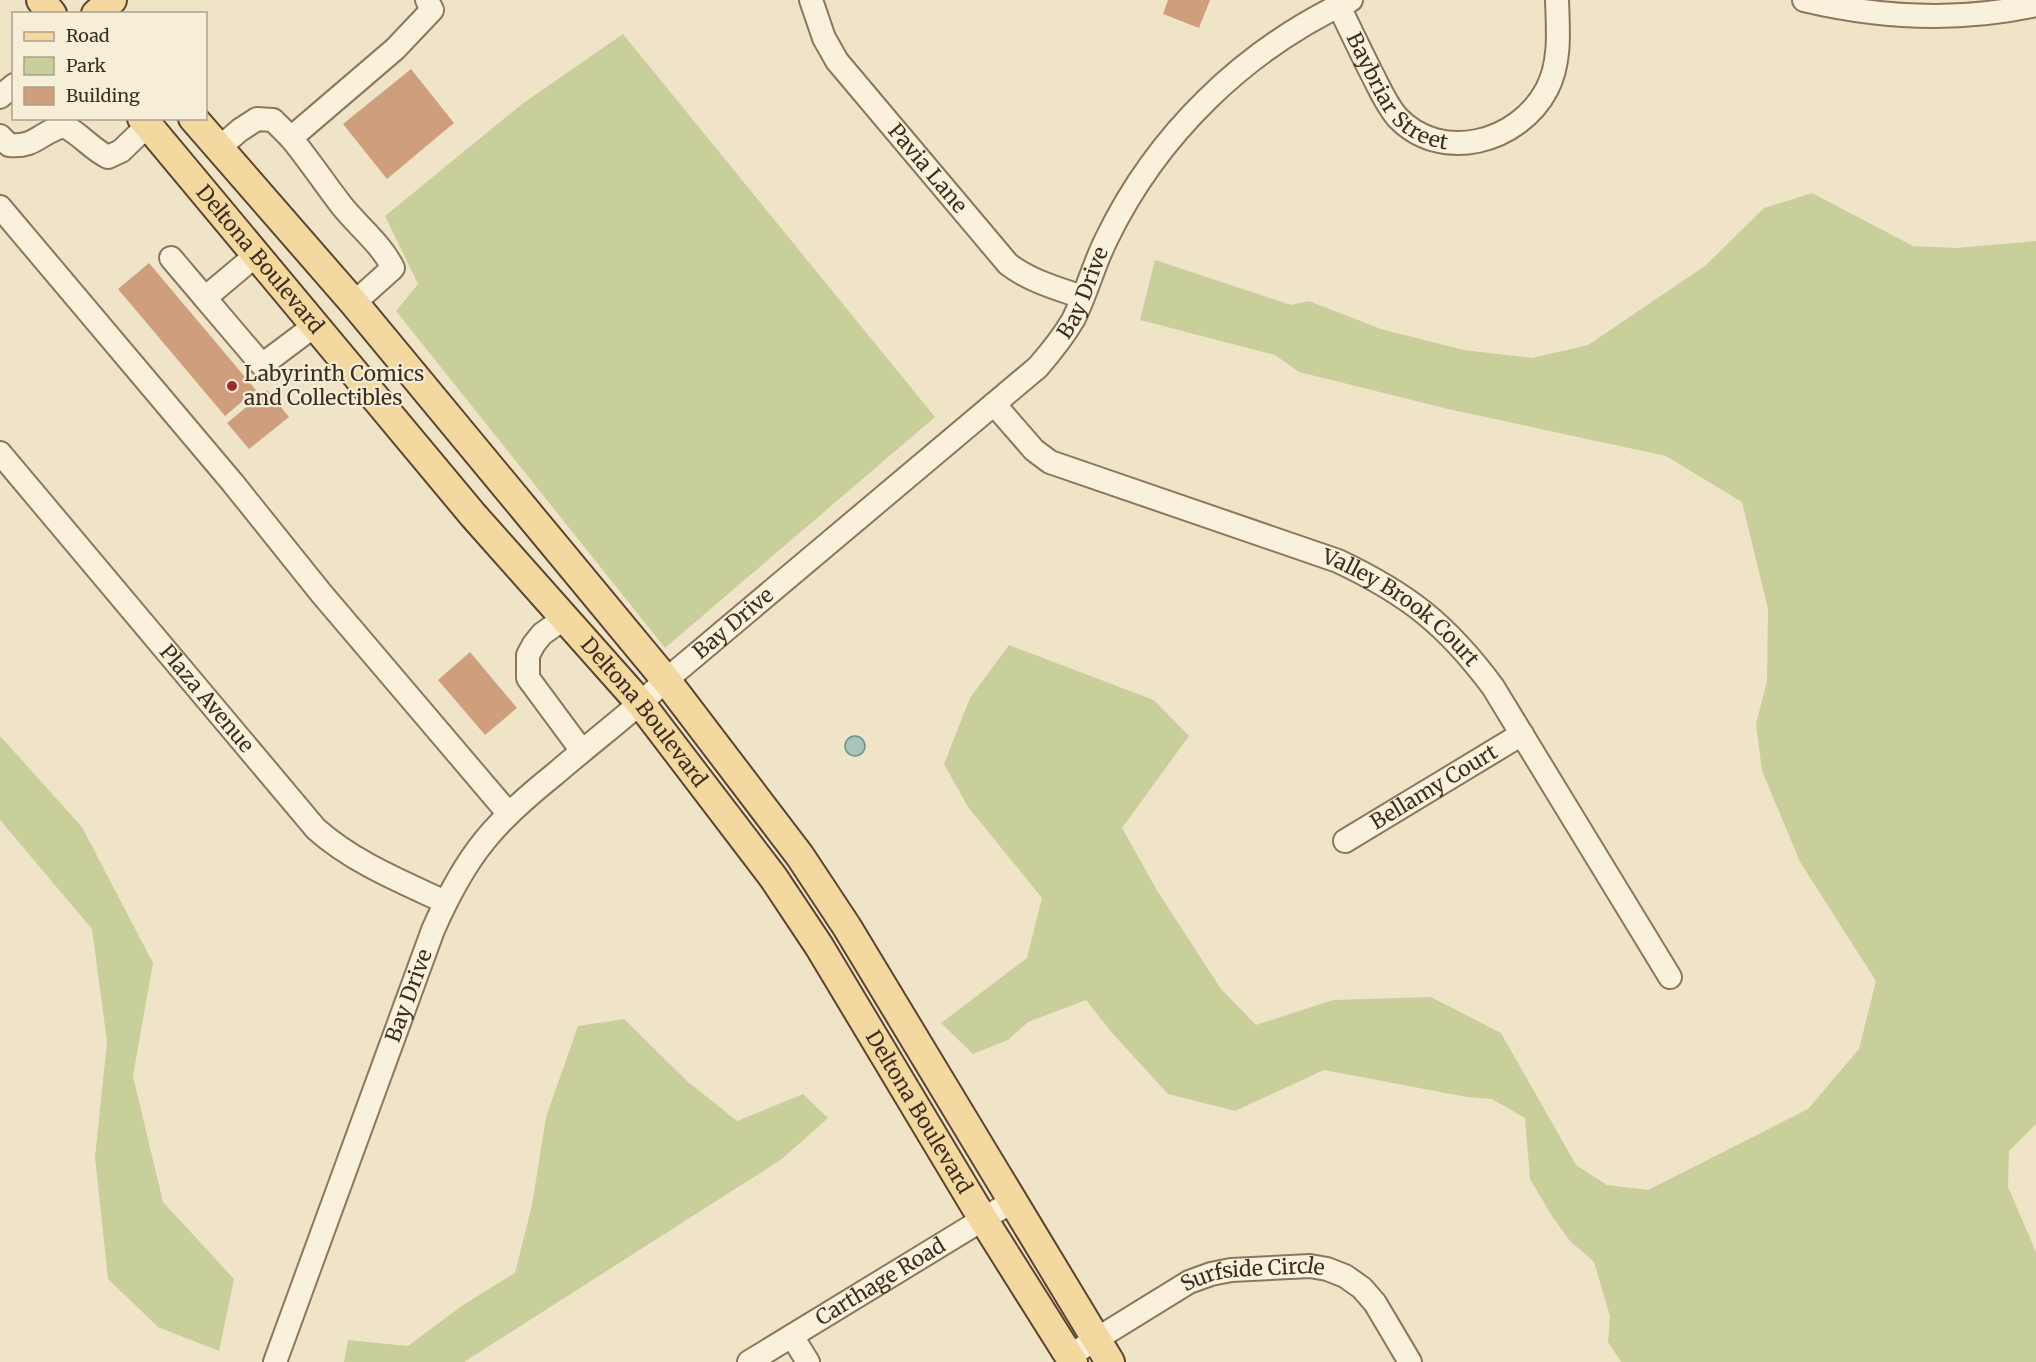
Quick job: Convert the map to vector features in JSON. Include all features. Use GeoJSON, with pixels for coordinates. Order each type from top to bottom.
{"type":"FeatureCollection","features":[{"type":"Feature","properties":{"kind":"main road"},"geometry":{"type":"LineString","coordinates":[[41,0],[50,12]]}},
{"type":"Feature","properties":{"kind":"main road","name":"Deltona Boulevard"},"geometry":{"type":"LineString","coordinates":[[195,120],[356,306],[666,680],[801,856],[847,927],[1103,1350]]}},
{"type":"Feature","properties":{"kind":"main road","name":"Deltona Boulevard"},"geometry":{"type":"LineString","coordinates":[[145,122],[473,515],[641,704],[786,897],[819,946],[983,1219],[1071,1359]]}},
{"type":"Feature","properties":{"kind":"main road"},"geometry":{"type":"LineString","coordinates":[[319,332],[356,306]]}},
{"type":"Feature","properties":{"kind":"street"},"geometry":{"type":"LineString","coordinates":[[291,138],[395,49],[432,10],[427,0]]}},
{"type":"Feature","properties":{"kind":"street","name":"Pavia Lane"},"geometry":{"type":"LineString","coordinates":[[811,0],[824,38],[837,62],[1008,264],[1021,274],[1039,282],[1083,297]]}},
{"type":"Feature","properties":{"kind":"street","name":"Baybriar Street"},"geometry":{"type":"LineString","coordinates":[[1342,2],[1383,97],[1397,116],[1412,129],[1430,139],[1467,144],[1486,140],[1519,123],[1533,109],[1547,89],[1558,51],[1557,0]]}},
{"type":"Feature","properties":{"kind":"street"},"geometry":{"type":"LineString","coordinates":[[1804,0],[1878,14],[1928,16],[1972,15],[2036,5]]}},
{"type":"Feature","properties":{"kind":"street","name":"Bay Drive"},"geometry":{"type":"LineString","coordinates":[[275,1362],[433,930],[463,870],[485,840],[509,814],[582,751],[641,704],[666,680],[1038,367],[1058,344],[1073,319],[1106,240],[1128,199],[1154,159],[1182,125],[1214,92],[1250,61],[1294,30],[1342,2]]}},
{"type":"Feature","properties":{"kind":"street"},"geometry":{"type":"LineString","coordinates":[[0,97],[12,88]]}},
{"type":"Feature","properties":{"kind":"street"},"geometry":{"type":"LineString","coordinates":[[219,148],[257,119],[273,120],[291,138],[343,207],[387,256],[393,268],[356,306]]}},
{"type":"Feature","properties":{"kind":"street"},"geometry":{"type":"LineString","coordinates":[[0,136],[9,145],[23,147],[50,129],[64,126],[74,130],[97,152],[108,157],[121,151],[145,122]]}},
{"type":"Feature","properties":{"kind":"street"},"geometry":{"type":"LineString","coordinates":[[0,207],[232,482],[328,602],[509,814]]}},
{"type":"Feature","properties":{"kind":"street"},"geometry":{"type":"LineString","coordinates":[[205,298],[256,255]]}},
{"type":"Feature","properties":{"kind":"street"},"geometry":{"type":"LineString","coordinates":[[171,258],[262,365],[319,332]]}},
{"type":"Feature","properties":{"kind":"street","name":"Valley Brook Court"},"geometry":{"type":"LineString","coordinates":[[994,404],[1034,450],[1050,462],[1338,561],[1375,578],[1409,600],[1443,627],[1493,687],[1670,977]]}},
{"type":"Feature","properties":{"kind":"street","name":"Plaza Avenue"},"geometry":{"type":"LineString","coordinates":[[0,453],[316,829],[356,859],[445,902]]}},
{"type":"Feature","properties":{"kind":"street"},"geometry":{"type":"LineString","coordinates":[[566,617],[542,634],[534,644],[528,655],[528,678],[582,751]]}},
{"type":"Feature","properties":{"kind":"street","name":"Bellamy Court"},"geometry":{"type":"LineString","coordinates":[[1345,841],[1522,734]]}},
{"type":"Feature","properties":{"kind":"street","name":"Carthage Road"},"geometry":{"type":"LineString","coordinates":[[749,1362],[1013,1201]]}},
{"type":"Feature","properties":{"kind":"street","name":"Surfside Circle"},"geometry":{"type":"LineString","coordinates":[[1071,1359],[1103,1350],[1189,1282],[1231,1270],[1310,1266],[1345,1276],[1362,1288],[1375,1303],[1410,1362]]}},
{"type":"Feature","properties":{"kind":"street"},"geometry":{"type":"LineString","coordinates":[[792,1336],[808,1362]]}},
{"type":"Feature","properties":{"kind":"green space"},"geometry":{"type":"Polygon","coordinates":[[[623,34],[935,417],[665,648],[396,311],[418,284],[385,216],[522,104],[623,34]]]}},
{"type":"Feature","properties":{"kind":"green space"},"geometry":{"type":"Polygon","coordinates":[[[1812,193],[1913,246],[1956,248],[2036,241],[2036,1124],[2009,1151],[2008,1187],[2036,1252],[2036,1362],[1621,1362],[1608,1342],[1610,1316],[1594,1262],[1570,1241],[1530,1179],[1525,1118],[1492,1099],[1467,1097],[1324,1070],[1235,1111],[1168,1094],[1113,1034],[1086,1000],[1028,1022],[1008,1040],[973,1054],[941,1023],[1027,958],[1042,898],[968,807],[944,764],[970,698],[1009,645],[1154,700],[1189,736],[1122,828],[1158,892],[1221,989],[1256,1025],[1333,1000],[1431,997],[1501,1033],[1576,1165],[1607,1185],[1648,1190],[1808,1109],[1859,1049],[1876,981],[1800,862],[1762,771],[1756,724],[1767,681],[1768,609],[1742,502],[1666,456],[1448,409],[1299,372],[1275,355],[1140,320],[1155,260],[1291,305],[1309,301],[1381,329],[1464,350],[1532,358],[1588,345],[1705,266],[1764,208],[1812,193]]]}},
{"type":"Feature","properties":{"kind":"green space"},"geometry":{"type":"Polygon","coordinates":[[[0,736],[82,827],[153,963],[133,1076],[163,1202],[234,1279],[219,1351],[158,1327],[108,1279],[95,1157],[107,1042],[92,929],[0,820],[0,736]]]}},
{"type":"Feature","properties":{"kind":"green space"},"geometry":{"type":"Polygon","coordinates":[[[624,1019],[687,1081],[737,1121],[803,1094],[828,1118],[782,1159],[464,1362],[344,1362],[348,1340],[408,1346],[463,1305],[515,1273],[532,1205],[546,1117],[578,1026],[624,1019]]]}},
{"type":"Feature","properties":{"kind":"water"},"geometry":{"type":"Polygon","coordinates":[[[855,736],[862,739],[865,746],[862,753],[855,756],[848,753],[845,746],[848,739],[855,736]]]}},
{"type":"Feature","properties":{"kind":"building"},"geometry":{"type":"Polygon","coordinates":[[[1168,0],[1210,0],[1199,28],[1163,14],[1168,0]]]}},
{"type":"Feature","properties":{"kind":"building"},"geometry":{"type":"Polygon","coordinates":[[[411,69],[454,123],[387,179],[343,124],[411,69]]]}},
{"type":"Feature","properties":{"kind":"building"},"geometry":{"type":"Polygon","coordinates":[[[149,263],[256,390],[225,416],[118,289],[149,263]]]}},
{"type":"Feature","properties":{"kind":"building"},"geometry":{"type":"Polygon","coordinates":[[[267,390],[289,417],[249,449],[227,423],[267,390]]]}},
{"type":"Feature","properties":{"kind":"building"},"geometry":{"type":"Polygon","coordinates":[[[470,652],[517,708],[485,735],[438,680],[470,652]]]}},
{"type":"Feature","properties":{"kind":"place","name":"Labyrinth Comics and Collectibles"},"geometry":{"type":"Point","coordinates":[232,386]}}]}
